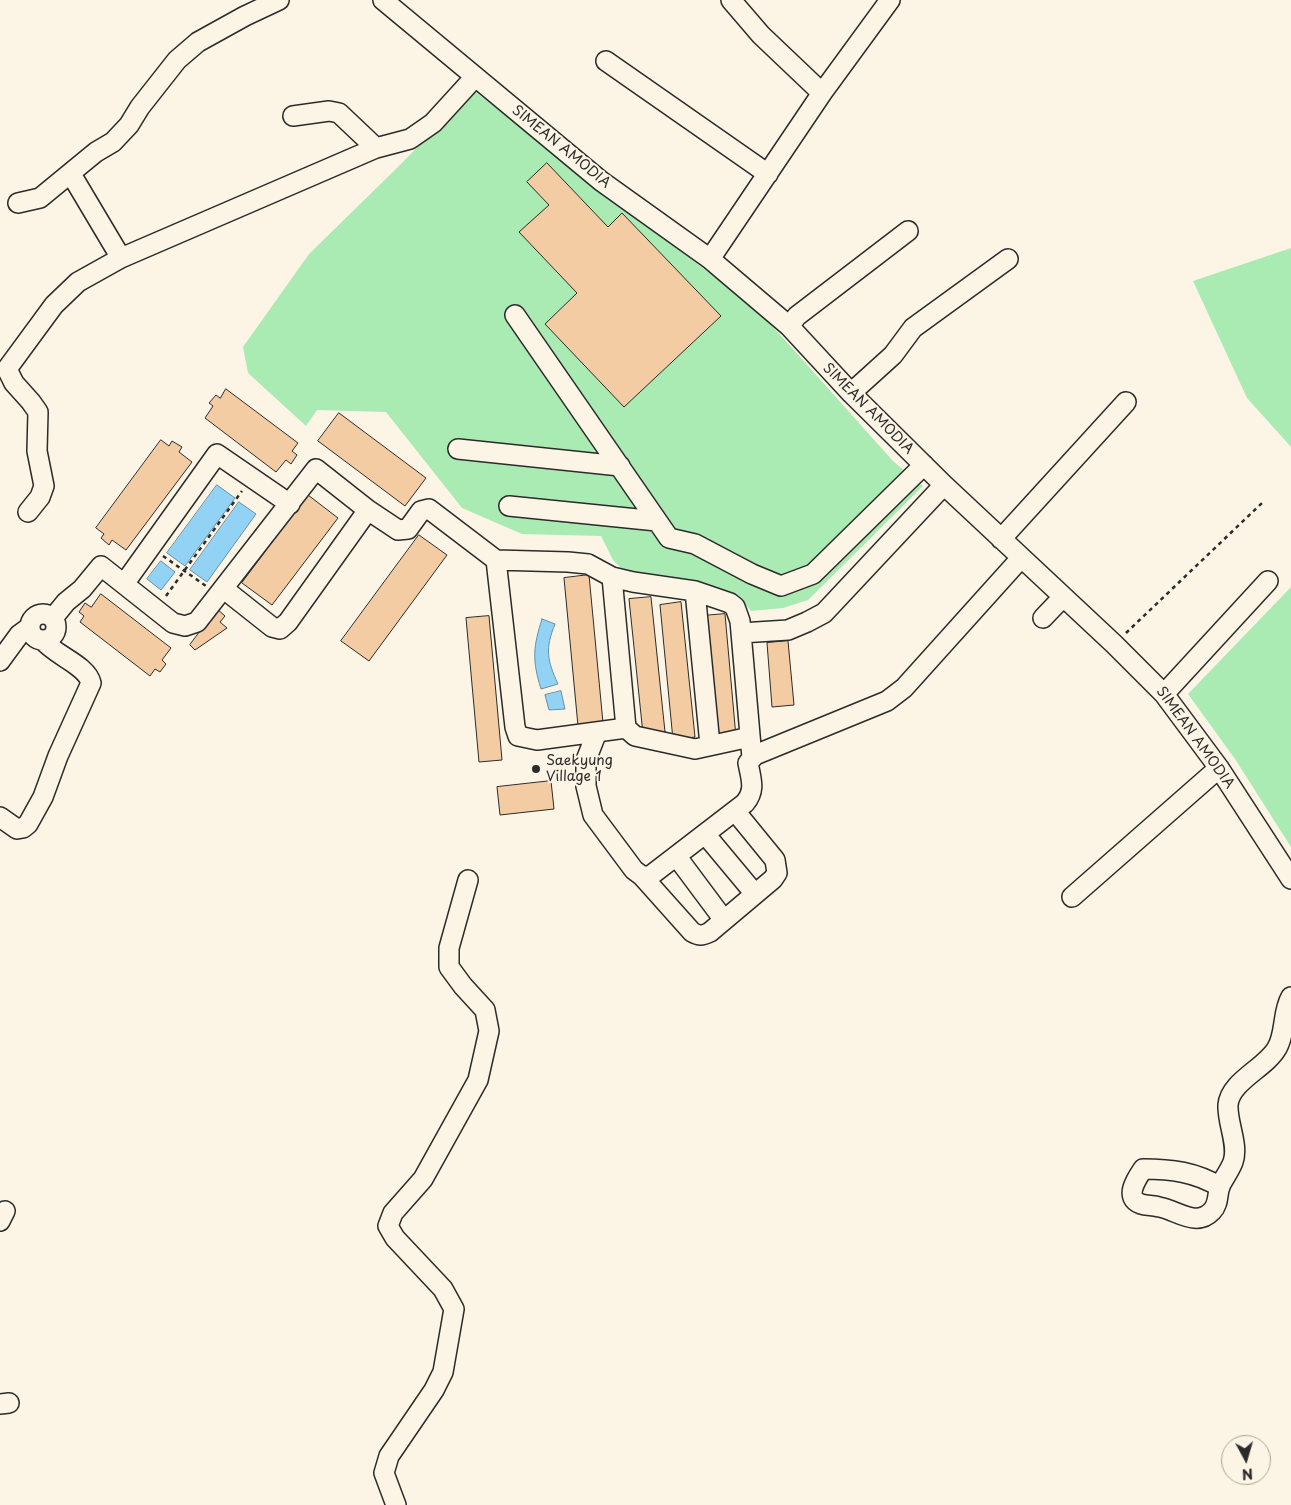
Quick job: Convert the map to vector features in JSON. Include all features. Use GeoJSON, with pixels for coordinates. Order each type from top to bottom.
{"type":"FeatureCollection","features":[{"type":"Feature","properties":{"kind":"street"},"geometry":{"type":"LineString","coordinates":[[18,204],[40,198],[96,152],[113,142],[129,124],[160,79],[177,60],[198,42],[239,19],[279,0]]}},
{"type":"Feature","properties":{"kind":"street","name":"SIMEAN AMODIA"},"geometry":{"type":"LineString","coordinates":[[383,0],[601,181],[710,259],[788,326],[944,485],[1114,644],[1164,694],[1219,768],[1291,879]]}},
{"type":"Feature","properties":{"kind":"street"},"geometry":{"type":"LineString","coordinates":[[732,0],[762,35],[822,93]]}},
{"type":"Feature","properties":{"kind":"street"},"geometry":{"type":"LineString","coordinates":[[710,259],[822,93],[890,0]]}},
{"type":"Feature","properties":{"kind":"street"},"geometry":{"type":"LineString","coordinates":[[606,61],[768,174]]}},
{"type":"Feature","properties":{"kind":"street"},"geometry":{"type":"LineString","coordinates":[[28,512],[40,497],[44,486],[36,452],[38,412],[14,383],[7,368],[54,304],[78,282],[121,258],[376,148],[410,139],[433,123],[475,76]]}},
{"type":"Feature","properties":{"kind":"street"},"geometry":{"type":"LineString","coordinates":[[293,116],[329,111],[339,113],[376,148]]}},
{"type":"Feature","properties":{"kind":"street"},"geometry":{"type":"LineString","coordinates":[[71,174],[121,258]]}},
{"type":"Feature","properties":{"kind":"street"},"geometry":{"type":"LineString","coordinates":[[788,326],[797,316],[908,231]]}},
{"type":"Feature","properties":{"kind":"street"},"geometry":{"type":"LineString","coordinates":[[851,392],[893,355],[913,328],[1008,259]]}},
{"type":"Feature","properties":{"kind":"street"},"geometry":{"type":"LineString","coordinates":[[516,315],[598,438],[620,466],[669,538],[695,544],[752,574],[781,586],[813,574],[924,464]]}},
{"type":"Feature","properties":{"kind":"street"},"geometry":{"type":"LineString","coordinates":[[1001,539],[1126,402]]}},
{"type":"Feature","properties":{"kind":"street"},"geometry":{"type":"LineString","coordinates":[[458,449],[620,466]]}},
{"type":"Feature","properties":{"kind":"street"},"geometry":{"type":"LineString","coordinates":[[124,584],[217,454],[290,504]]}},
{"type":"Feature","properties":{"kind":"street"},"geometry":{"type":"LineString","coordinates":[[0,661],[19,635],[36,633],[52,636],[55,632],[56,622],[53,618],[66,602],[82,589],[101,566],[173,623],[185,626],[198,622],[316,469],[368,510],[398,530],[408,529],[421,511],[429,509],[496,560],[588,564],[612,577],[695,591],[730,603],[736,607],[740,627],[752,758]]}},
{"type":"Feature","properties":{"kind":"street"},"geometry":{"type":"LineString","coordinates":[[740,627],[788,616],[807,622],[824,613],[944,485]]}},
{"type":"Feature","properties":{"kind":"street"},"geometry":{"type":"LineString","coordinates":[[509,506],[657,521]]}},
{"type":"Feature","properties":{"kind":"street"},"geometry":{"type":"LineString","coordinates":[[222,592],[272,627],[280,629],[288,622],[368,510]]}},
{"type":"Feature","properties":{"kind":"street"},"geometry":{"type":"LineString","coordinates":[[642,876],[650,876],[677,857],[751,797],[752,788],[748,763],[755,755],[887,701],[904,688],[1022,558]]}},
{"type":"Feature","properties":{"kind":"street"},"geometry":{"type":"LineString","coordinates":[[496,560],[515,727],[518,736],[537,740],[626,728]]}},
{"type":"Feature","properties":{"kind":"street"},"geometry":{"type":"LineString","coordinates":[[612,577],[626,728],[635,736],[654,742],[695,749],[750,737]]}},
{"type":"Feature","properties":{"kind":"street"},"geometry":{"type":"LineString","coordinates":[[1164,694],[1268,580]]}},
{"type":"Feature","properties":{"kind":"street"},"geometry":{"type":"LineString","coordinates":[[695,591],[710,745]]}},
{"type":"Feature","properties":{"kind":"street"},"geometry":{"type":"LineString","coordinates":[[1043,618],[1063,597]]}},
{"type":"Feature","properties":{"kind":"street"},"geometry":{"type":"LineString","coordinates":[[0,816],[17,829],[23,828],[28,824],[44,797],[58,756],[91,683],[85,672],[48,647],[36,633]]}},
{"type":"Feature","properties":{"kind":"street"},"geometry":{"type":"LineString","coordinates":[[597,732],[586,760],[586,786],[593,815],[634,870],[642,876],[692,932],[698,936],[704,936],[710,932],[773,879],[777,872],[775,860],[735,811]]}},
{"type":"Feature","properties":{"kind":"street"},"geometry":{"type":"LineString","coordinates":[[571,735],[586,760]]}},
{"type":"Feature","properties":{"kind":"street"},"geometry":{"type":"LineString","coordinates":[[1072,897],[1219,768]]}},
{"type":"Feature","properties":{"kind":"street"},"geometry":{"type":"LineString","coordinates":[[705,834],[755,894]]}},
{"type":"Feature","properties":{"kind":"street"},"geometry":{"type":"LineString","coordinates":[[677,857],[724,920]]}},
{"type":"Feature","properties":{"kind":"street"},"geometry":{"type":"LineString","coordinates":[[396,1503],[384,1474],[389,1456],[434,1390],[443,1372],[454,1309],[443,1289],[395,1238],[388,1226],[394,1213],[423,1179],[478,1080],[489,1031],[486,1010],[463,986],[449,966],[449,948],[468,880]]}},
{"type":"Feature","properties":{"kind":"street"},"geometry":{"type":"LineString","coordinates":[[1220,1187],[1234,1156],[1228,1103],[1234,1091],[1252,1072],[1266,1062],[1278,1048],[1291,997]]}},
{"type":"Feature","properties":{"kind":"path"},"geometry":{"type":"LineString","coordinates":[[156,609],[251,478]]}},
{"type":"Feature","properties":{"kind":"path"},"geometry":{"type":"LineString","coordinates":[[1114,644],[1262,503]]}},
{"type":"Feature","properties":{"kind":"path"},"geometry":{"type":"LineString","coordinates":[[150,548],[222,592]]}},
{"type":"Feature","properties":{"kind":"green space"},"geometry":{"type":"Polygon","coordinates":[[[473,90],[758,310],[893,461],[923,486],[808,600],[783,608],[751,611],[739,597],[623,570],[613,560],[601,536],[522,534],[462,508],[386,412],[317,410],[306,426],[248,373],[243,347],[309,254],[473,90]]]}},
{"type":"Feature","properties":{"kind":"green space"},"geometry":{"type":"Polygon","coordinates":[[[1291,248],[1291,447],[1247,398],[1193,281],[1291,248]]]}},
{"type":"Feature","properties":{"kind":"green space"},"geometry":{"type":"Polygon","coordinates":[[[1291,587],[1291,847],[1235,759],[1188,694],[1291,587]]]}},
{"type":"Feature","properties":{"kind":"water"},"geometry":{"type":"Polygon","coordinates":[[[217,485],[235,498],[185,566],[167,553],[217,485]]]}},
{"type":"Feature","properties":{"kind":"water"},"geometry":{"type":"Polygon","coordinates":[[[239,502],[256,514],[207,582],[190,570],[239,502]]]}},
{"type":"Feature","properties":{"kind":"water"},"geometry":{"type":"Polygon","coordinates":[[[161,561],[175,572],[161,590],[147,579],[161,561]]]}},
{"type":"Feature","properties":{"kind":"water"},"geometry":{"type":"Polygon","coordinates":[[[542,619],[555,624],[550,641],[549,654],[551,668],[558,684],[541,689],[536,670],[535,646],[542,619]]]}},
{"type":"Feature","properties":{"kind":"water"},"geometry":{"type":"Polygon","coordinates":[[[561,691],[565,709],[549,710],[545,695],[561,691]]]}},
{"type":"Feature","properties":{"kind":"building"},"geometry":{"type":"Polygon","coordinates":[[[547,163],[608,227],[622,213],[721,316],[624,407],[545,324],[577,293],[519,232],[549,205],[527,182],[547,163]]]}},
{"type":"Feature","properties":{"kind":"building"},"geometry":{"type":"Polygon","coordinates":[[[226,389],[298,443],[292,451],[297,455],[291,464],[286,460],[276,472],[205,418],[213,406],[209,403],[216,395],[220,398],[226,389]]]}},
{"type":"Feature","properties":{"kind":"building"},"geometry":{"type":"Polygon","coordinates":[[[339,413],[426,478],[405,506],[318,441],[339,413]]]}},
{"type":"Feature","properties":{"kind":"building"},"geometry":{"type":"Polygon","coordinates":[[[161,440],[169,446],[172,441],[182,447],[179,452],[192,462],[126,550],[112,540],[109,545],[101,538],[104,534],[96,528],[161,440]]]}},
{"type":"Feature","properties":{"kind":"building"},"geometry":{"type":"Polygon","coordinates":[[[308,495],[338,518],[272,605],[242,583],[308,495]]]}},
{"type":"Feature","properties":{"kind":"building"},"geometry":{"type":"Polygon","coordinates":[[[419,535],[447,555],[369,661],[341,641],[419,535]]]}},
{"type":"Feature","properties":{"kind":"building"},"geometry":{"type":"Polygon","coordinates":[[[589,575],[603,723],[578,726],[564,578],[589,575]]]}},
{"type":"Feature","properties":{"kind":"building"},"geometry":{"type":"Polygon","coordinates":[[[101,594],[171,648],[162,660],[166,664],[160,672],[155,669],[150,676],[80,622],[84,616],[79,612],[85,603],[91,607],[101,594]]]}},
{"type":"Feature","properties":{"kind":"building"},"geometry":{"type":"Polygon","coordinates":[[[651,597],[665,732],[643,734],[629,599],[651,597]]]}},
{"type":"Feature","properties":{"kind":"building"},"geometry":{"type":"Polygon","coordinates":[[[681,602],[695,737],[673,740],[660,605],[681,602]]]}},
{"type":"Feature","properties":{"kind":"building"},"geometry":{"type":"Polygon","coordinates":[[[217,609],[225,616],[220,622],[227,628],[195,650],[190,645],[217,609]]]}},
{"type":"Feature","properties":{"kind":"building"},"geometry":{"type":"Polygon","coordinates":[[[725,614],[736,737],[714,739],[702,616],[725,614]]]}},
{"type":"Feature","properties":{"kind":"building"},"geometry":{"type":"Polygon","coordinates":[[[489,616],[502,760],[479,762],[466,618],[489,616]]]}},
{"type":"Feature","properties":{"kind":"building"},"geometry":{"type":"Polygon","coordinates":[[[788,641],[794,705],[772,707],[767,643],[788,641]]]}},
{"type":"Feature","properties":{"kind":"building"},"geometry":{"type":"Polygon","coordinates":[[[551,781],[554,809],[500,815],[497,787],[551,781]]]}},
{"type":"Feature","properties":{"kind":"place","name":"Saekyung Village 1"},"geometry":{"type":"Point","coordinates":[536,769]}}]}
